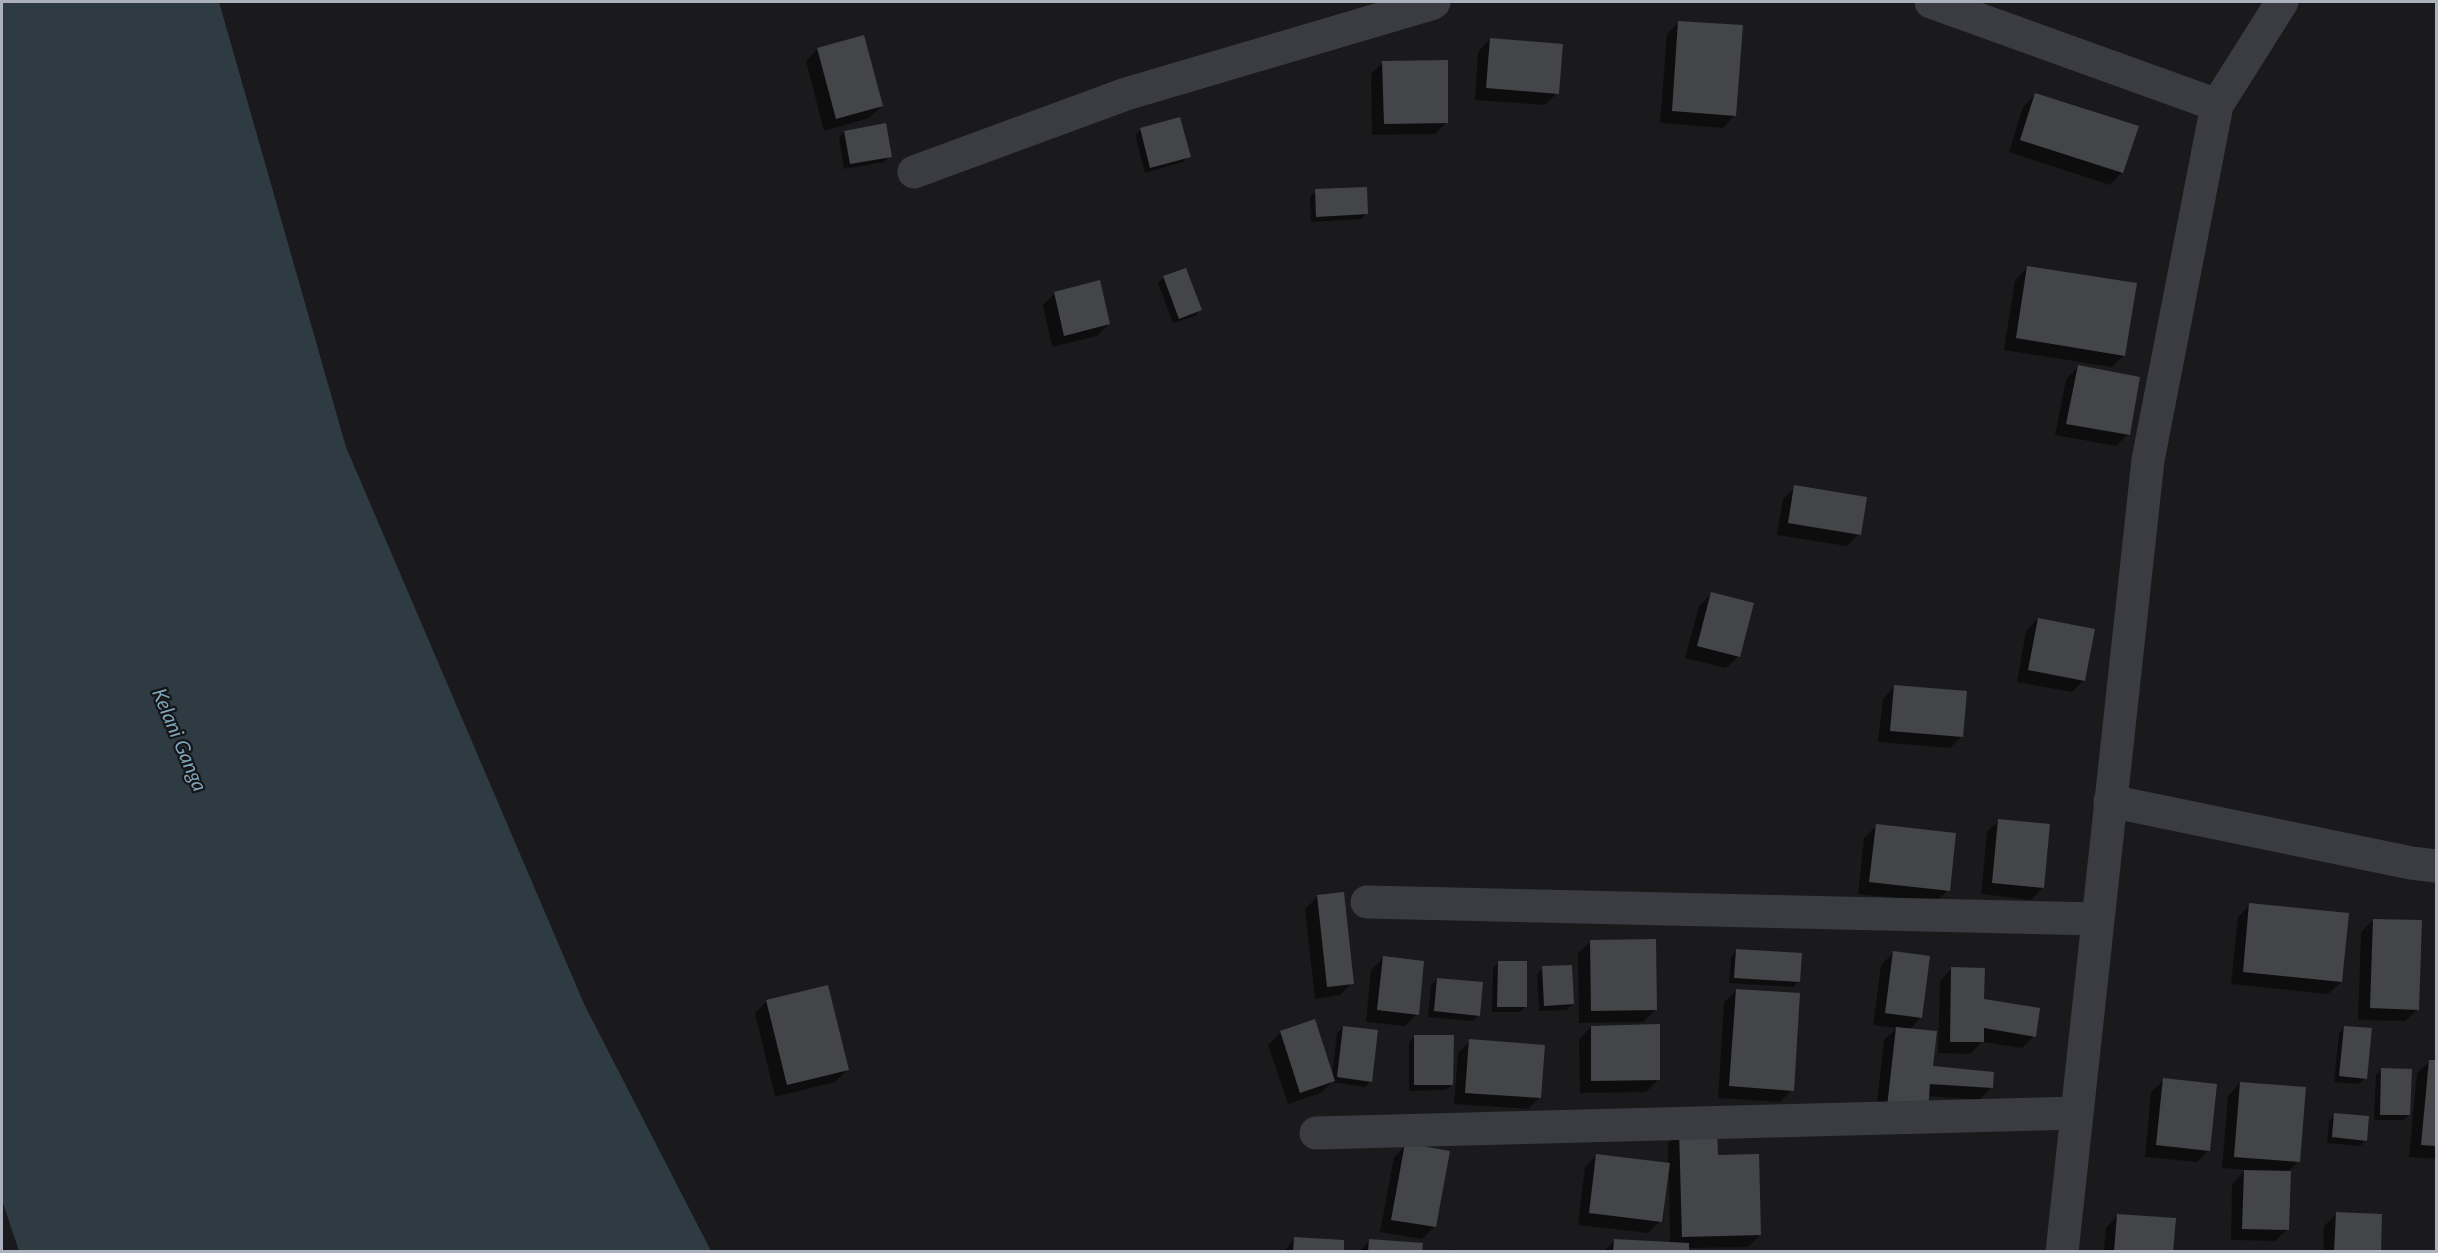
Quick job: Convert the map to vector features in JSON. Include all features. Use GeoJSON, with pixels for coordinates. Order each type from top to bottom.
{"type":"FeatureCollection","features":[{"type":"Feature","properties":{"kind":"street"},"geometry":{"type":"LineString","coordinates":[[914,172],[1126,94],[1434,2]]}},
{"type":"Feature","properties":{"kind":"street"},"geometry":{"type":"LineString","coordinates":[[1931,2],[2217,105]]}},
{"type":"Feature","properties":{"kind":"street"},"geometry":{"type":"LineString","coordinates":[[2062,1251],[2148,460],[2217,105],[2282,2]]}},
{"type":"Feature","properties":{"kind":"street"},"geometry":{"type":"LineString","coordinates":[[2110,801],[2411,863],[2436,866]]}},
{"type":"Feature","properties":{"kind":"street"},"geometry":{"type":"LineString","coordinates":[[1367,902],[2097,919]]}},
{"type":"Feature","properties":{"kind":"street"},"geometry":{"type":"LineString","coordinates":[[1316,1133],[2077,1113]]}},
{"type":"Feature","properties":{"kind":"water","name":"Kelani Ganga"},"geometry":{"type":"Polygon","coordinates":[[[2,2],[219,2],[346,447],[585,1006],[711,1251],[19,1251],[2,1200],[2,2]]]}},
{"type":"Feature","properties":{"kind":"building"},"geometry":{"type":"Polygon","coordinates":[[[1678,21],[1743,25],[1736,116],[1672,111],[1678,21]]]}},
{"type":"Feature","properties":{"kind":"building"},"geometry":{"type":"Polygon","coordinates":[[[864,35],[883,106],[836,119],[817,48],[864,35]]]}},
{"type":"Feature","properties":{"kind":"building"},"geometry":{"type":"Polygon","coordinates":[[[1490,38],[1563,44],[1559,94],[1486,88],[1490,38]]]}},
{"type":"Feature","properties":{"kind":"building"},"geometry":{"type":"Polygon","coordinates":[[[1448,60],[1448,123],[1384,124],[1382,61],[1448,60]]]}},
{"type":"Feature","properties":{"kind":"building"},"geometry":{"type":"Polygon","coordinates":[[[2035,93],[2139,126],[2123,173],[2020,140],[2035,93]]]}},
{"type":"Feature","properties":{"kind":"building"},"geometry":{"type":"Polygon","coordinates":[[[1180,117],[1191,157],[1150,168],[1140,128],[1180,117]]]}},
{"type":"Feature","properties":{"kind":"building"},"geometry":{"type":"Polygon","coordinates":[[[886,123],[892,157],[850,164],[844,131],[886,123]]]}},
{"type":"Feature","properties":{"kind":"building"},"geometry":{"type":"Polygon","coordinates":[[[1367,187],[1368,214],[1316,217],[1315,189],[1367,187]]]}},
{"type":"Feature","properties":{"kind":"building"},"geometry":{"type":"Polygon","coordinates":[[[2027,266],[2137,283],[2125,356],[2016,338],[2027,266]]]}},
{"type":"Feature","properties":{"kind":"building"},"geometry":{"type":"Polygon","coordinates":[[[1186,268],[1202,310],[1179,319],[1163,276],[1186,268]]]}},
{"type":"Feature","properties":{"kind":"building"},"geometry":{"type":"Polygon","coordinates":[[[1100,280],[1110,324],[1064,336],[1054,292],[1100,280]]]}},
{"type":"Feature","properties":{"kind":"building"},"geometry":{"type":"Polygon","coordinates":[[[2078,365],[2140,377],[2130,435],[2066,424],[2078,365]]]}},
{"type":"Feature","properties":{"kind":"building"},"geometry":{"type":"Polygon","coordinates":[[[1794,485],[1867,497],[1861,535],[1788,523],[1794,485]]]}},
{"type":"Feature","properties":{"kind":"building"},"geometry":{"type":"Polygon","coordinates":[[[1711,592],[1754,603],[1740,657],[1697,646],[1711,592]]]}},
{"type":"Feature","properties":{"kind":"building"},"geometry":{"type":"Polygon","coordinates":[[[2038,618],[2095,629],[2085,681],[2028,670],[2038,618]]]}},
{"type":"Feature","properties":{"kind":"building"},"geometry":{"type":"Polygon","coordinates":[[[1894,685],[1967,691],[1963,737],[1890,731],[1894,685]]]}},
{"type":"Feature","properties":{"kind":"building"},"geometry":{"type":"Polygon","coordinates":[[[1998,819],[2050,824],[2044,888],[1992,883],[1998,819]]]}},
{"type":"Feature","properties":{"kind":"building"},"geometry":{"type":"Polygon","coordinates":[[[1876,824],[1956,833],[1950,891],[1869,882],[1876,824]]]}},
{"type":"Feature","properties":{"kind":"building"},"geometry":{"type":"Polygon","coordinates":[[[1344,892],[1354,984],[1327,987],[1317,895],[1344,892]]]}},
{"type":"Feature","properties":{"kind":"building"},"geometry":{"type":"Polygon","coordinates":[[[2249,903],[2349,913],[2342,982],[2243,972],[2249,903]]]}},
{"type":"Feature","properties":{"kind":"building"},"geometry":{"type":"Polygon","coordinates":[[[2373,919],[2422,920],[2419,1010],[2370,1008],[2373,919]]]}},
{"type":"Feature","properties":{"kind":"building"},"geometry":{"type":"Polygon","coordinates":[[[1656,939],[1657,1010],[1591,1011],[1590,940],[1656,939]]]}},
{"type":"Feature","properties":{"kind":"building"},"geometry":{"type":"Polygon","coordinates":[[[1736,949],[1802,953],[1800,982],[1734,978],[1736,949]]]}},
{"type":"Feature","properties":{"kind":"building"},"geometry":{"type":"Polygon","coordinates":[[[1893,951],[1930,956],[1922,1018],[1885,1013],[1893,951]]]}},
{"type":"Feature","properties":{"kind":"building"},"geometry":{"type":"Polygon","coordinates":[[[1383,956],[1424,961],[1419,1015],[1377,1010],[1383,956]]]}},
{"type":"Feature","properties":{"kind":"building"},"geometry":{"type":"Polygon","coordinates":[[[1498,961],[1527,961],[1527,1007],[1497,1007],[1498,961]]]}},
{"type":"Feature","properties":{"kind":"building"},"geometry":{"type":"Polygon","coordinates":[[[1572,965],[1574,1004],[1544,1006],[1542,966],[1572,965]]]}},
{"type":"Feature","properties":{"kind":"building"},"geometry":{"type":"Polygon","coordinates":[[[1951,967],[1985,968],[1984,999],[2040,1008],[2036,1037],[1984,1028],[1984,1042],[1950,1042],[1951,967]]]}},
{"type":"Feature","properties":{"kind":"building"},"geometry":{"type":"Polygon","coordinates":[[[1437,978],[1483,982],[1480,1016],[1434,1011],[1437,978]]]}},
{"type":"Feature","properties":{"kind":"building"},"geometry":{"type":"Polygon","coordinates":[[[828,985],[849,1070],[787,1085],[766,1000],[828,985]]]}},
{"type":"Feature","properties":{"kind":"building"},"geometry":{"type":"Polygon","coordinates":[[[1736,989],[1800,993],[1794,1091],[1729,1086],[1736,989]]]}},
{"type":"Feature","properties":{"kind":"building"},"geometry":{"type":"Polygon","coordinates":[[[1315,1019],[1335,1081],[1300,1093],[1280,1031],[1315,1019]]]}},
{"type":"Feature","properties":{"kind":"building"},"geometry":{"type":"Polygon","coordinates":[[[1660,1024],[1660,1080],[1591,1081],[1591,1026],[1660,1024]]]}},
{"type":"Feature","properties":{"kind":"building"},"geometry":{"type":"Polygon","coordinates":[[[1343,1026],[1378,1030],[1372,1082],[1337,1077],[1343,1026]]]}},
{"type":"Feature","properties":{"kind":"building"},"geometry":{"type":"Polygon","coordinates":[[[2344,1026],[2372,1028],[2367,1079],[2339,1076],[2344,1026]]]}},
{"type":"Feature","properties":{"kind":"building"},"geometry":{"type":"Polygon","coordinates":[[[1896,1027],[1937,1031],[1933,1066],[1994,1072],[1993,1088],[1930,1084],[1928,1111],[1887,1107],[1896,1027]]]}},
{"type":"Feature","properties":{"kind":"building"},"geometry":{"type":"Polygon","coordinates":[[[1414,1035],[1454,1035],[1453,1085],[1414,1085],[1414,1035]]]}},
{"type":"Feature","properties":{"kind":"building"},"geometry":{"type":"Polygon","coordinates":[[[1469,1039],[1545,1045],[1541,1098],[1465,1093],[1469,1039]]]}},
{"type":"Feature","properties":{"kind":"building"},"geometry":{"type":"Polygon","coordinates":[[[2429,1060],[2436,1060],[2436,1146],[2421,1145],[2429,1060]]]}},
{"type":"Feature","properties":{"kind":"building"},"geometry":{"type":"Polygon","coordinates":[[[2381,1068],[2412,1069],[2410,1115],[2380,1115],[2381,1068]]]}},
{"type":"Feature","properties":{"kind":"building"},"geometry":{"type":"Polygon","coordinates":[[[2163,1078],[2217,1084],[2210,1151],[2156,1145],[2163,1078]]]}},
{"type":"Feature","properties":{"kind":"building"},"geometry":{"type":"Polygon","coordinates":[[[2240,1082],[2306,1087],[2300,1162],[2234,1157],[2240,1082]]]}},
{"type":"Feature","properties":{"kind":"building"},"geometry":{"type":"Polygon","coordinates":[[[2334,1113],[2369,1116],[2367,1141],[2332,1137],[2334,1113]]]}},
{"type":"Feature","properties":{"kind":"building"},"geometry":{"type":"Polygon","coordinates":[[[1717,1128],[1718,1155],[1759,1154],[1761,1235],[1682,1237],[1679,1129],[1717,1128]]]}},
{"type":"Feature","properties":{"kind":"building"},"geometry":{"type":"Polygon","coordinates":[[[1405,1143],[1450,1151],[1436,1227],[1391,1220],[1405,1143]]]}},
{"type":"Feature","properties":{"kind":"building"},"geometry":{"type":"Polygon","coordinates":[[[1596,1154],[1670,1163],[1662,1222],[1589,1213],[1596,1154]]]}},
{"type":"Feature","properties":{"kind":"building"},"geometry":{"type":"Polygon","coordinates":[[[2244,1170],[2291,1171],[2289,1230],[2242,1229],[2244,1170]]]}},
{"type":"Feature","properties":{"kind":"building"},"geometry":{"type":"Polygon","coordinates":[[[2336,1212],[2382,1214],[2381,1252],[2334,1252],[2336,1212]]]}},
{"type":"Feature","properties":{"kind":"building"},"geometry":{"type":"Polygon","coordinates":[[[2117,1214],[2176,1218],[2173,1252],[2114,1252],[2117,1214]]]}},
{"type":"Feature","properties":{"kind":"building"},"geometry":{"type":"Polygon","coordinates":[[[1294,1237],[1344,1240],[1344,1252],[1293,1252],[1294,1237]]]}},
{"type":"Feature","properties":{"kind":"building"},"geometry":{"type":"Polygon","coordinates":[[[1369,1239],[1423,1243],[1422,1252],[1368,1252],[1369,1239]]]}},
{"type":"Feature","properties":{"kind":"building"},"geometry":{"type":"Polygon","coordinates":[[[1614,1239],[1689,1243],[1689,1252],[1613,1252],[1614,1239]]]}}]}
